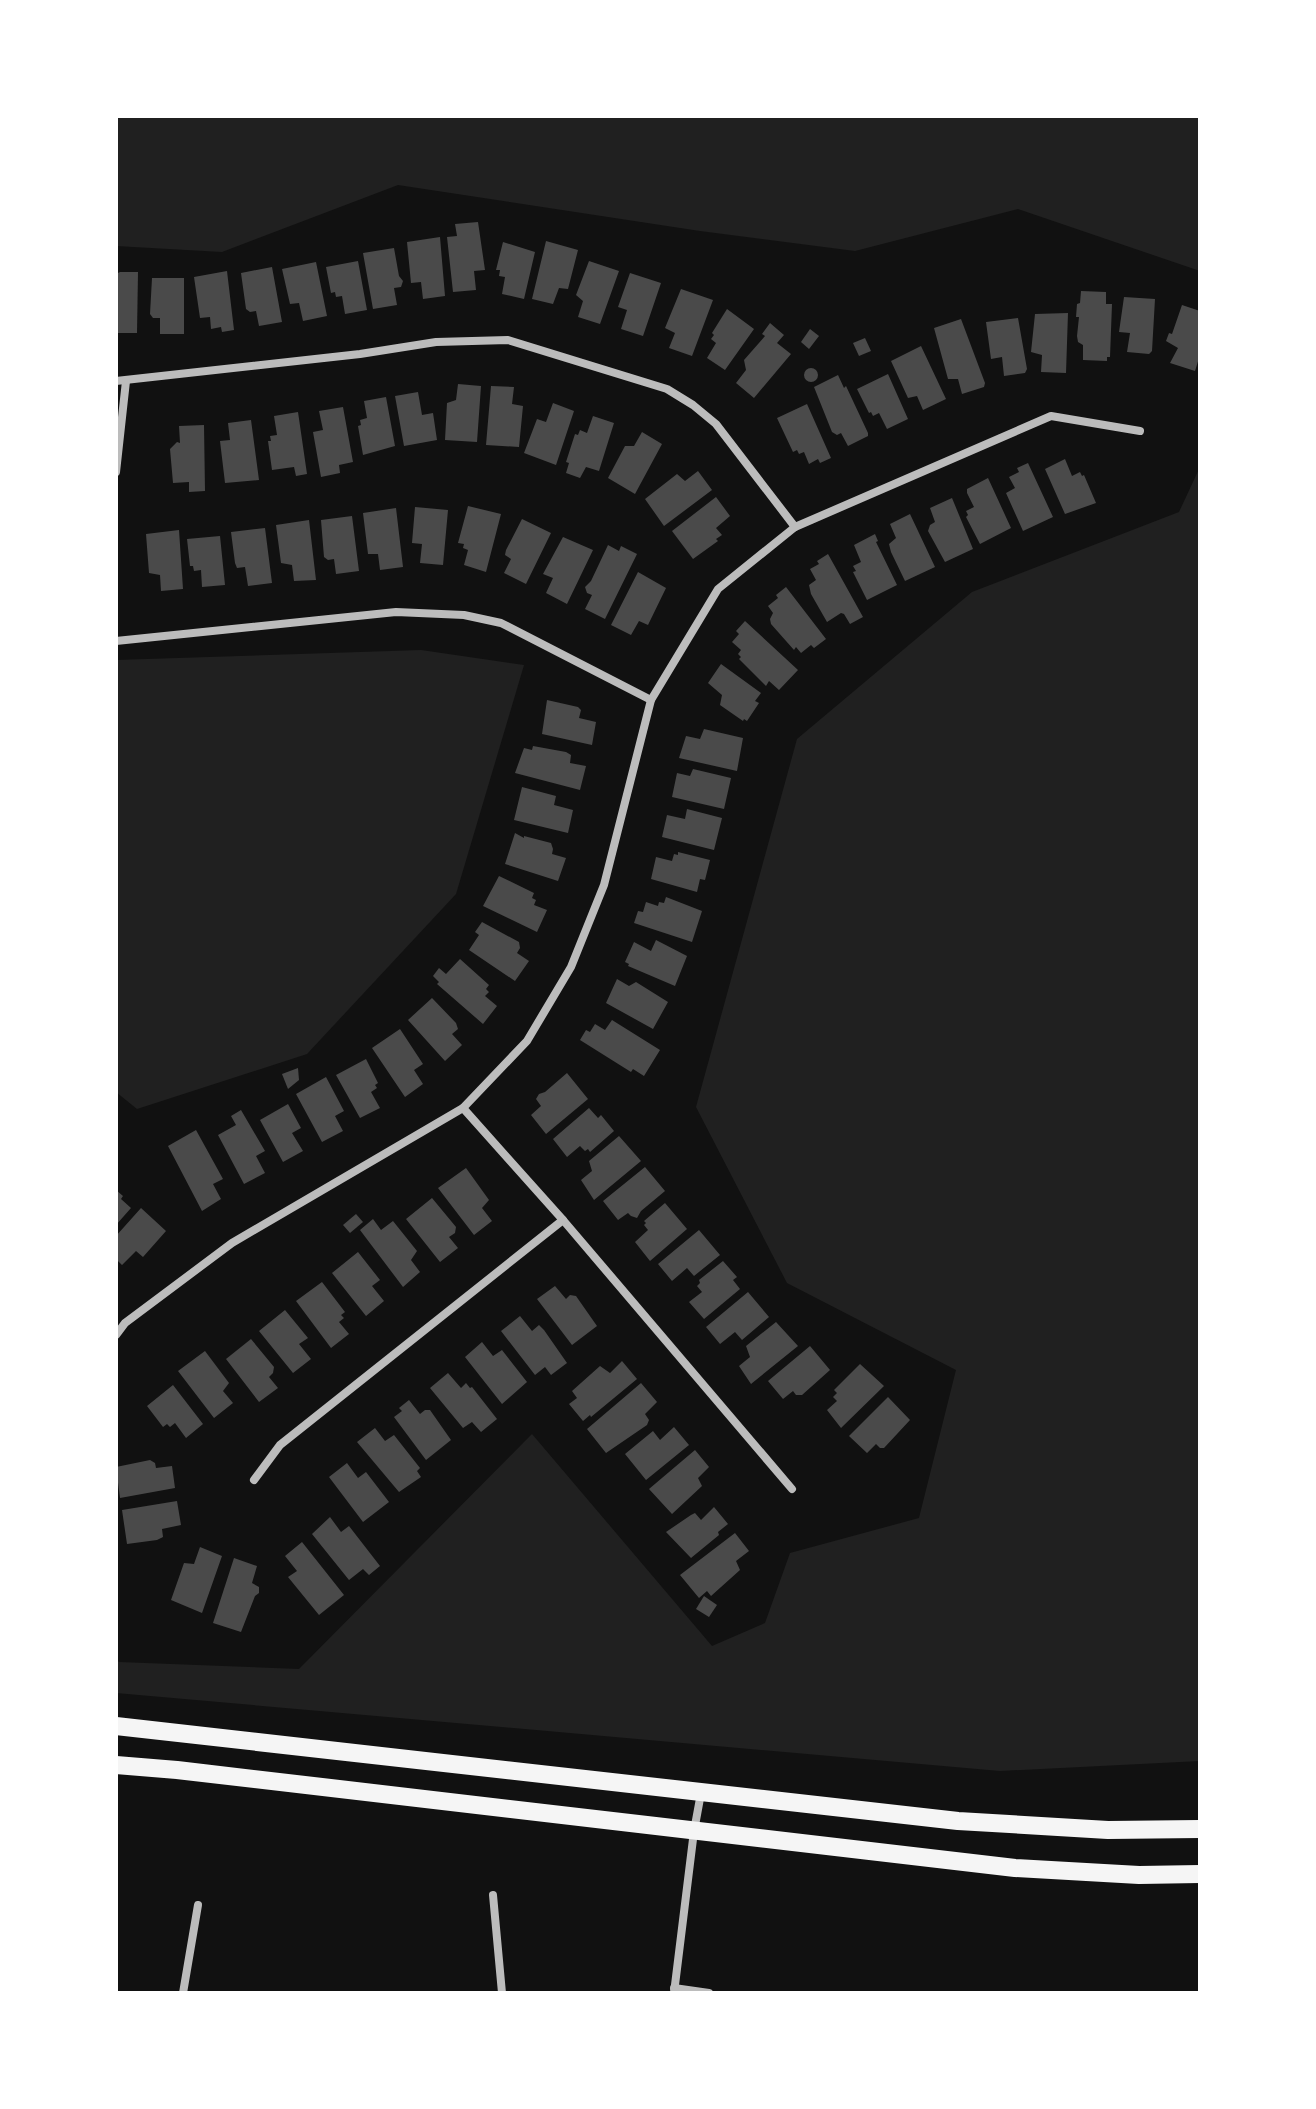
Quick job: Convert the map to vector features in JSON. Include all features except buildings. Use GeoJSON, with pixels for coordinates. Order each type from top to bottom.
{"type":"FeatureCollection","features":[{"type":"Feature","properties":{"kind":"main road"},"geometry":{"type":"LineString","coordinates":[[116,1726],[958,1821],[1108,1830],[1200,1829]]}},
{"type":"Feature","properties":{"kind":"main road"},"geometry":{"type":"LineString","coordinates":[[116,1765],[1015,1868],[1139,1875],[1200,1874]]}},
{"type":"Feature","properties":{"kind":"street"},"geometry":{"type":"LineString","coordinates":[[116,472],[121,381],[360,354],[436,342],[508,340],[667,389],[693,405],[716,424],[795,527]]}},
{"type":"Feature","properties":{"kind":"street"},"geometry":{"type":"LineString","coordinates":[[116,1335],[125,1323],[232,1243],[463,1108],[527,1041],[557,994],[581,944],[612,857],[651,700],[718,589],[795,527],[1051,416],[1140,431]]}},
{"type":"Feature","properties":{"kind":"street"},"geometry":{"type":"LineString","coordinates":[[116,641],[396,612],[464,615],[501,623],[651,700]]}},
{"type":"Feature","properties":{"kind":"street"},"geometry":{"type":"LineString","coordinates":[[463,1108],[563,1220],[792,1489]]}},
{"type":"Feature","properties":{"kind":"street"},"geometry":{"type":"LineString","coordinates":[[254,1480],[280,1445],[563,1220]]}},
{"type":"Feature","properties":{"kind":"street"},"geometry":{"type":"LineString","coordinates":[[116,1315],[125,1323]]}},
{"type":"Feature","properties":{"kind":"street"},"geometry":{"type":"LineString","coordinates":[[702,1792],[694,1831],[674,1991],[709,1993]]}},
{"type":"Feature","properties":{"kind":"street"},"geometry":{"type":"LineString","coordinates":[[493,1895],[502,1993]]}},
{"type":"Feature","properties":{"kind":"street"},"geometry":{"type":"LineString","coordinates":[[183,1993],[198,1905]]}},
{"type":"Feature","properties":{"kind":"shaded area"},"geometry":{"type":"Polygon","coordinates":[[[116,116],[1200,116],[1200,271],[1018,209],[855,251],[398,185],[222,252],[116,246],[116,116]]]}},
{"type":"Feature","properties":{"kind":"shaded area"},"geometry":{"type":"Polygon","coordinates":[[[1200,467],[1200,1761],[1000,1771],[116,1693],[116,1659],[119,1662],[299,1669],[532,1434],[712,1646],[765,1623],[790,1553],[919,1518],[956,1370],[787,1283],[696,1107],[797,739],[972,592],[1179,512],[1200,467]]]}},
{"type":"Feature","properties":{"kind":"shaded area"},"geometry":{"type":"Polygon","coordinates":[[[421,650],[524,665],[456,894],[307,1054],[137,1109],[116,1092],[116,660],[421,650]]]}}]}
